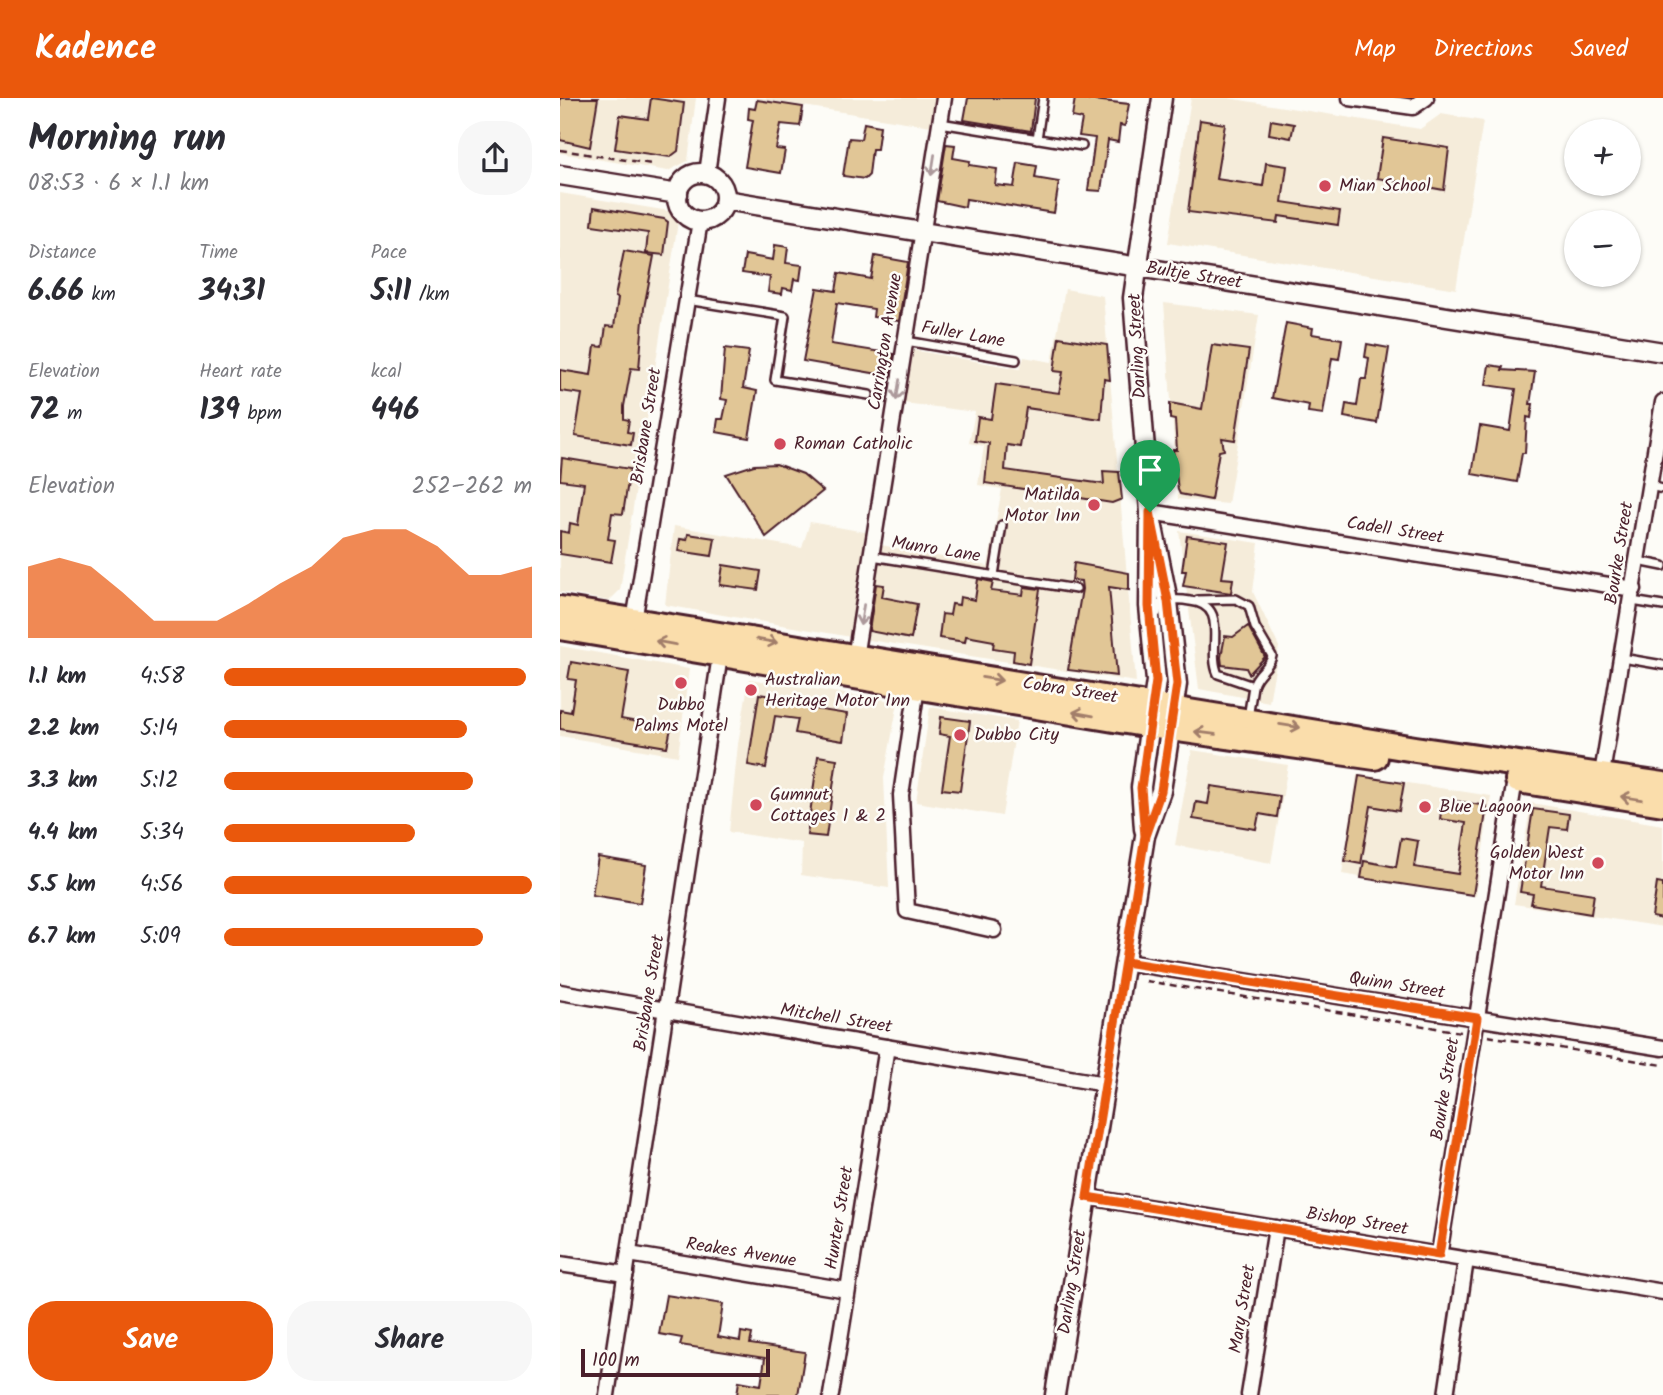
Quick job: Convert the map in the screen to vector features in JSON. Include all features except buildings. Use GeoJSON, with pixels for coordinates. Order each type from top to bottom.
{"type":"FeatureCollection","features":[{"type":"Feature","properties":{"kind":"highway","name":"Cobra Street"},"geometry":{"type":"LineString","coordinates":[[560,609],[722,653],[854,666]]}},
{"type":"Feature","properties":{"kind":"highway","name":"Cobra Street"},"geometry":{"type":"LineString","coordinates":[[560,627],[633,629],[676,626],[854,666],[918,677],[1517,771],[1600,783],[1663,785]]}},
{"type":"Feature","properties":{"kind":"highway","name":"Cobra Street"},"geometry":{"type":"LineString","coordinates":[[1162,716],[1248,719],[1415,749],[1517,771]]}},
{"type":"Feature","properties":{"kind":"highway","name":"Cobra Street"},"geometry":{"type":"LineString","coordinates":[[1600,783],[1663,803]]}},
{"type":"Feature","properties":{"kind":"street"},"geometry":{"type":"LineString","coordinates":[[707,173],[718,98]]}},
{"type":"Feature","properties":{"kind":"street","name":"Carrington Avenue"},"geometry":{"type":"LineString","coordinates":[[854,666],[944,98]]}},
{"type":"Feature","properties":{"kind":"street","name":"Darling Street"},"geometry":{"type":"LineString","coordinates":[[1162,98],[1136,267],[1134,322],[1150,512],[1149,606],[1162,716]]}},
{"type":"Feature","properties":{"kind":"street"},"geometry":{"type":"LineString","coordinates":[[1350,98],[1413,107],[1426,98]]}},
{"type":"Feature","properties":{"kind":"street"},"geometry":{"type":"LineString","coordinates":[[699,173],[707,173],[723,186],[725,200],[719,213],[700,221],[686,215],[678,202],[678,194],[684,180],[699,173]]}},
{"type":"Feature","properties":{"kind":"street"},"geometry":{"type":"LineString","coordinates":[[560,175],[678,194]]}},
{"type":"Feature","properties":{"kind":"street","name":"Bultje Street"},"geometry":{"type":"LineString","coordinates":[[725,200],[1663,352]]}},
{"type":"Feature","properties":{"kind":"street","name":"Brisbane Street"},"geometry":{"type":"LineString","coordinates":[[633,629],[700,221]]}},
{"type":"Feature","properties":{"kind":"street","name":"Bourke Street"},"geometry":{"type":"LineString","coordinates":[[1600,783],[1638,561],[1656,487],[1663,402]]}},
{"type":"Feature","properties":{"kind":"street","name":"Darling Street"},"geometry":{"type":"LineString","coordinates":[[1055,1395],[1145,836],[1141,788],[1162,716],[1177,684],[1168,601],[1150,512]]}},
{"type":"Feature","properties":{"kind":"street","name":"Cadell Street"},"geometry":{"type":"LineString","coordinates":[[1150,512],[1633,595]]}},
{"type":"Feature","properties":{"kind":"street"},"geometry":{"type":"LineString","coordinates":[[676,626],[714,639],[722,653]]}},
{"type":"Feature","properties":{"kind":"street","name":"Brisbane Street"},"geometry":{"type":"LineString","coordinates":[[607,1395],[722,653]]}},
{"type":"Feature","properties":{"kind":"street"},"geometry":{"type":"LineString","coordinates":[[918,677],[901,795],[906,911],[994,930]]}},
{"type":"Feature","properties":{"kind":"street","name":"Bourke Street"},"geometry":{"type":"LineString","coordinates":[[1439,1255],[1517,771]]}},
{"type":"Feature","properties":{"kind":"street","name":"Quinn Street"},"geometry":{"type":"LineString","coordinates":[[1125,962],[1663,1048]]}},
{"type":"Feature","properties":{"kind":"street","name":"Mitchell Street"},"geometry":{"type":"LineString","coordinates":[[560,992],[1105,1084]]}},
{"type":"Feature","properties":{"kind":"street","name":"Hunter Street"},"geometry":{"type":"LineString","coordinates":[[831,1395],[887,1047]]}},
{"type":"Feature","properties":{"kind":"street","name":"Bishop Street"},"geometry":{"type":"LineString","coordinates":[[1087,1197],[1663,1292]]}},
{"type":"Feature","properties":{"kind":"street","name":"Mary Street"},"geometry":{"type":"LineString","coordinates":[[1250,1395],[1276,1228]]}},
{"type":"Feature","properties":{"kind":"street","name":"Reakes Avenue"},"geometry":{"type":"LineString","coordinates":[[629,1254],[848,1290]]}},
{"type":"Feature","properties":{"kind":"street"},"geometry":{"type":"LineString","coordinates":[[1446,1395],[1466,1260]]}},
{"type":"Feature","properties":{"kind":"street"},"geometry":{"type":"LineString","coordinates":[[560,1264],[626,1275]]}},
{"type":"Feature","properties":{"kind":"lane"},"geometry":{"type":"LineString","coordinates":[[1037,139],[1043,98]]}},
{"type":"Feature","properties":{"kind":"lane"},"geometry":{"type":"LineString","coordinates":[[940,123],[1082,146]]}},
{"type":"Feature","properties":{"kind":"lane"},"geometry":{"type":"LineString","coordinates":[[687,300],[785,316],[775,380],[869,395]]}},
{"type":"Feature","properties":{"kind":"lane","name":"Fuller Lane"},"geometry":{"type":"LineString","coordinates":[[905,341],[1016,360]]}},
{"type":"Feature","properties":{"kind":"lane","name":"Munro Lane"},"geometry":{"type":"LineString","coordinates":[[994,575],[1002,525]]}},
{"type":"Feature","properties":{"kind":"lane","name":"Munro Lane"},"geometry":{"type":"LineString","coordinates":[[872,555],[1076,589]]}},
{"type":"Feature","properties":{"kind":"lane"},"geometry":{"type":"LineString","coordinates":[[1638,561],[1663,566]]}},
{"type":"Feature","properties":{"kind":"lane"},"geometry":{"type":"LineString","coordinates":[[1633,595],[1663,606]]}},
{"type":"Feature","properties":{"kind":"lane"},"geometry":{"type":"LineString","coordinates":[[1155,663],[1159,644],[1157,608],[1160,603],[1236,599],[1249,606],[1255,626],[1272,656],[1269,664],[1257,674],[1248,719]]}},
{"type":"Feature","properties":{"kind":"lane"},"geometry":{"type":"LineString","coordinates":[[1187,600],[1205,604],[1213,614],[1214,664],[1218,674],[1253,686]]}},
{"type":"Feature","properties":{"kind":"lane"},"geometry":{"type":"LineString","coordinates":[[1622,658],[1663,665]]}},
{"type":"Feature","properties":{"kind":"path"},"geometry":{"type":"LineString","coordinates":[[560,149],[652,164]]}},
{"type":"Feature","properties":{"kind":"path"},"geometry":{"type":"LineString","coordinates":[[1146,981],[1663,1065]]}},
{"type":"Feature","properties":{"kind":"shaded area"},"geometry":{"type":"Polygon","coordinates":[[[560,98],[696,98],[688,161],[668,171],[560,153],[560,98]]]}},
{"type":"Feature","properties":{"kind":"shaded area"},"geometry":{"type":"Polygon","coordinates":[[[752,98],[936,98],[931,126],[752,98]]]}},
{"type":"Feature","properties":{"kind":"shaded area","name":"Mian School"},"geometry":{"type":"Polygon","coordinates":[[[1191,98],[1228,98],[1420,129],[1441,114],[1483,121],[1456,289],[1168,243],[1191,98]]]}},
{"type":"Feature","properties":{"kind":"shaded area"},"geometry":{"type":"Polygon","coordinates":[[[560,193],[669,211],[678,222],[620,590],[609,601],[560,592],[560,193]]]}},
{"type":"Feature","properties":{"kind":"shaded area"},"geometry":{"type":"Polygon","coordinates":[[[1065,289],[1103,296],[1136,682],[863,639],[881,545],[988,566],[1002,489],[978,485],[984,446],[969,443],[975,412],[904,403],[913,350],[1020,369],[1024,357],[1052,362],[1065,289]]]}},
{"type":"Feature","properties":{"kind":"shaded area"},"geometry":{"type":"Polygon","coordinates":[[[1164,303],[1259,315],[1228,504],[1178,499],[1164,303]]]}},
{"type":"Feature","properties":{"kind":"shaded area"},"geometry":{"type":"Polygon","coordinates":[[[810,522],[870,533],[851,637],[665,605],[674,526],[802,548],[810,522]]]}},
{"type":"Feature","properties":{"kind":"shaded area"},"geometry":{"type":"Polygon","coordinates":[[[1179,531],[1259,543],[1253,592],[1279,647],[1269,702],[1199,689],[1179,531]]]}},
{"type":"Feature","properties":{"kind":"shaded area"},"geometry":{"type":"Polygon","coordinates":[[[560,646],[689,669],[678,756],[560,736],[560,646]]]}},
{"type":"Feature","properties":{"kind":"shaded area"},"geometry":{"type":"Polygon","coordinates":[[[749,679],[898,702],[884,778],[889,888],[801,875],[802,843],[729,832],[738,744],[749,679]]]}},
{"type":"Feature","properties":{"kind":"shaded area"},"geometry":{"type":"Polygon","coordinates":[[[930,707],[1017,721],[1002,816],[916,802],[930,707]]]}},
{"type":"Feature","properties":{"kind":"shaded area"},"geometry":{"type":"Polygon","coordinates":[[[1192,750],[1288,765],[1271,863],[1175,845],[1192,750]]]}},
{"type":"Feature","properties":{"kind":"shaded area"},"geometry":{"type":"Polygon","coordinates":[[[1357,775],[1491,796],[1476,896],[1342,874],[1357,775]]]}},
{"type":"Feature","properties":{"kind":"shaded area"},"geometry":{"type":"Polygon","coordinates":[[[1531,803],[1663,825],[1663,927],[1514,904],[1531,803]]]}},
{"type":"Feature","properties":{"kind":"place","name":"Mian School"},"geometry":{"type":"Point","coordinates":[1325,186]}},
{"type":"Feature","properties":{"kind":"place","name":"Roman Catholic"},"geometry":{"type":"Point","coordinates":[780,444]}},
{"type":"Feature","properties":{"kind":"place","name":"Matilda Motor Inn"},"geometry":{"type":"Point","coordinates":[1094,505]}},
{"type":"Feature","properties":{"kind":"place","name":"Dubbo Palms Motel"},"geometry":{"type":"Point","coordinates":[681,683]}},
{"type":"Feature","properties":{"kind":"place","name":"Australian Heritage Motor Inn"},"geometry":{"type":"Point","coordinates":[751,690]}},
{"type":"Feature","properties":{"kind":"place","name":"Dubbo City"},"geometry":{"type":"Point","coordinates":[960,735]}},
{"type":"Feature","properties":{"kind":"place","name":"Gumnut Cottages 1 & 2"},"geometry":{"type":"Point","coordinates":[756,805]}},
{"type":"Feature","properties":{"kind":"place","name":"Blue Lagoon"},"geometry":{"type":"Point","coordinates":[1425,807]}},
{"type":"Feature","properties":{"kind":"place","name":"Golden West Motor Inn"},"geometry":{"type":"Point","coordinates":[1598,863]}},
{"type":"Feature","properties":{"kind":"route"},"geometry":{"type":"LineString","coordinates":[[1150,512],[1149,606],[1156,681],[1141,788],[1145,836],[1087,1197],[1439,1255],[1477,1018],[1125,962],[1145,836],[1161,791],[1177,684],[1168,601],[1150,512]]}}]}
